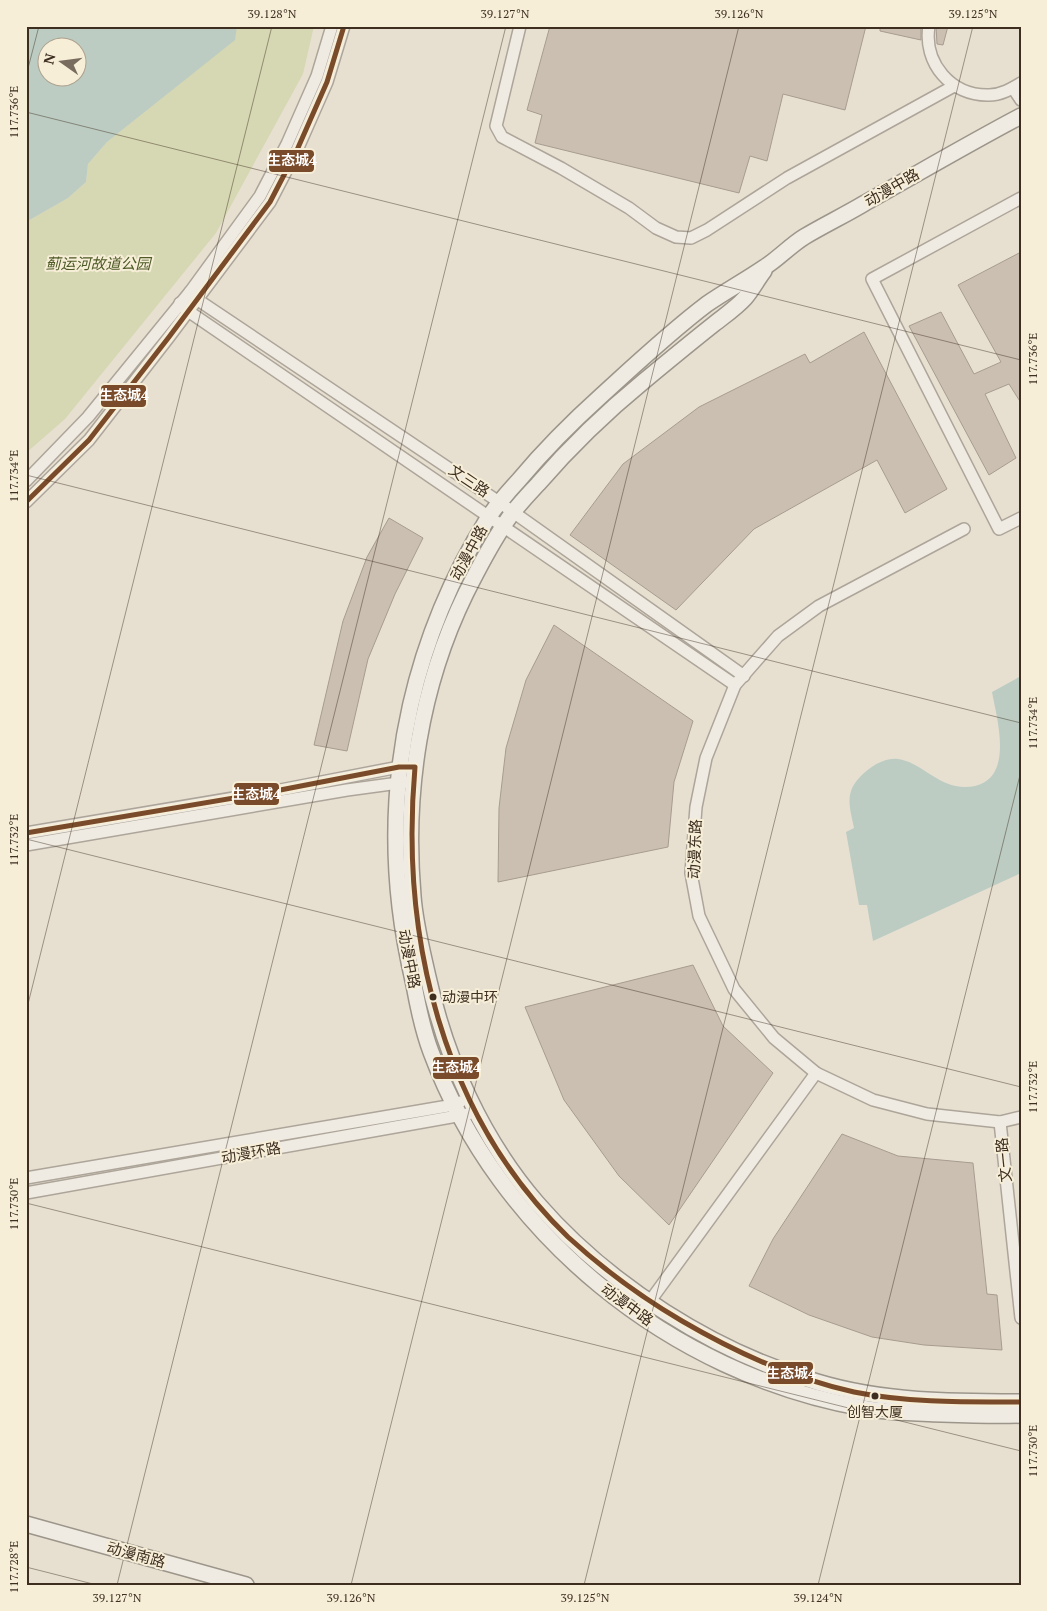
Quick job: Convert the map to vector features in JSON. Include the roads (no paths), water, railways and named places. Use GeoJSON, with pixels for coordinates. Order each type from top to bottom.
{"type":"FeatureCollection","features":[{"type":"Feature","properties":{"kind":"street"},"geometry":{"type":"LineString","coordinates":[[194,296],[260,196],[287,144],[317,76],[332,26]]}},
{"type":"Feature","properties":{"kind":"street"},"geometry":{"type":"LineString","coordinates":[[26,481],[88,417],[194,296],[270,202],[297,150],[327,82],[344,26]]}},
{"type":"Feature","properties":{"kind":"street"},"geometry":{"type":"LineString","coordinates":[[520,26],[496,126],[502,137],[562,168],[629,208],[656,228],[676,237],[691,238],[707,230],[787,178],[954,86]]}},
{"type":"Feature","properties":{"kind":"street"},"geometry":{"type":"LineString","coordinates":[[929,26],[928,38],[931,57],[940,73],[954,86],[971,93],[990,95],[1008,91],[1017,85],[1021,100]]}},
{"type":"Feature","properties":{"kind":"street","name":"动漫中路"},"geometry":{"type":"LineString","coordinates":[[1021,116],[801,238],[768,266],[708,303],[655,345],[551,443],[499,502],[465,557],[421,662],[398,775],[395,840],[403,935],[428,1046],[457,1111],[487,1163],[514,1200],[546,1237],[592,1280],[640,1315],[685,1344],[749,1375],[797,1392],[832,1402],[868,1409],[991,1416],[1021,1415]]}},
{"type":"Feature","properties":{"kind":"street"},"geometry":{"type":"LineString","coordinates":[[1021,198],[872,279],[1000,529],[1021,518]]}},
{"type":"Feature","properties":{"kind":"street","name":"动漫中路"},"geometry":{"type":"LineString","coordinates":[[768,266],[742,301],[595,423],[553,466],[503,526],[465,595],[440,653],[422,720],[414,774],[410,834],[413,899],[418,935],[441,1030],[476,1112],[505,1160],[535,1201],[567,1235],[609,1271],[650,1301],[723,1344],[816,1382],[856,1392],[910,1400],[1021,1402]]}},
{"type":"Feature","properties":{"kind":"street","name":"文三路"},"geometry":{"type":"LineString","coordinates":[[194,296],[499,502],[744,676]]}},
{"type":"Feature","properties":{"kind":"street"},"geometry":{"type":"LineString","coordinates":[[26,502],[88,440],[184,307]]}},
{"type":"Feature","properties":{"kind":"street","name":"文三路"},"geometry":{"type":"LineString","coordinates":[[184,307],[735,685]]}},
{"type":"Feature","properties":{"kind":"street","name":"动漫东路"},"geometry":{"type":"LineString","coordinates":[[964,529],[819,606],[778,636],[735,685],[706,758],[696,807],[691,873],[699,916],[734,989],[774,1038],[816,1073],[873,1100],[927,1114],[1000,1122],[1021,1117]]}},
{"type":"Feature","properties":{"kind":"street"},"geometry":{"type":"LineString","coordinates":[[26,833],[275,791],[414,774]]}},
{"type":"Feature","properties":{"kind":"street"},"geometry":{"type":"LineString","coordinates":[[26,845],[398,775]]}},
{"type":"Feature","properties":{"kind":"street"},"geometry":{"type":"LineString","coordinates":[[640,1315],[816,1073]]}},
{"type":"Feature","properties":{"kind":"street","name":"动漫环路"},"geometry":{"type":"LineString","coordinates":[[26,1192],[457,1111],[468,1097]]}},
{"type":"Feature","properties":{"kind":"street","name":"动漫环路"},"geometry":{"type":"LineString","coordinates":[[26,1178],[457,1111],[476,1112]]}},
{"type":"Feature","properties":{"kind":"street","name":"文一路"},"geometry":{"type":"LineString","coordinates":[[1000,1122],[1021,1318]]}},
{"type":"Feature","properties":{"kind":"street","name":"动漫南路"},"geometry":{"type":"LineString","coordinates":[[26,1524],[246,1585]]}},
{"type":"Feature","properties":{"kind":"place","name":"动漫中环"},"geometry":{"type":"Point","coordinates":[433,997]}},
{"type":"Feature","properties":{"kind":"place","name":"创智大厦"},"geometry":{"type":"Point","coordinates":[875,1396]}},
{"type":"Feature","properties":{"kind":"park label","name":"蓟运河故道公园"},"geometry":{"type":"Point","coordinates":[98,264]}}]}
